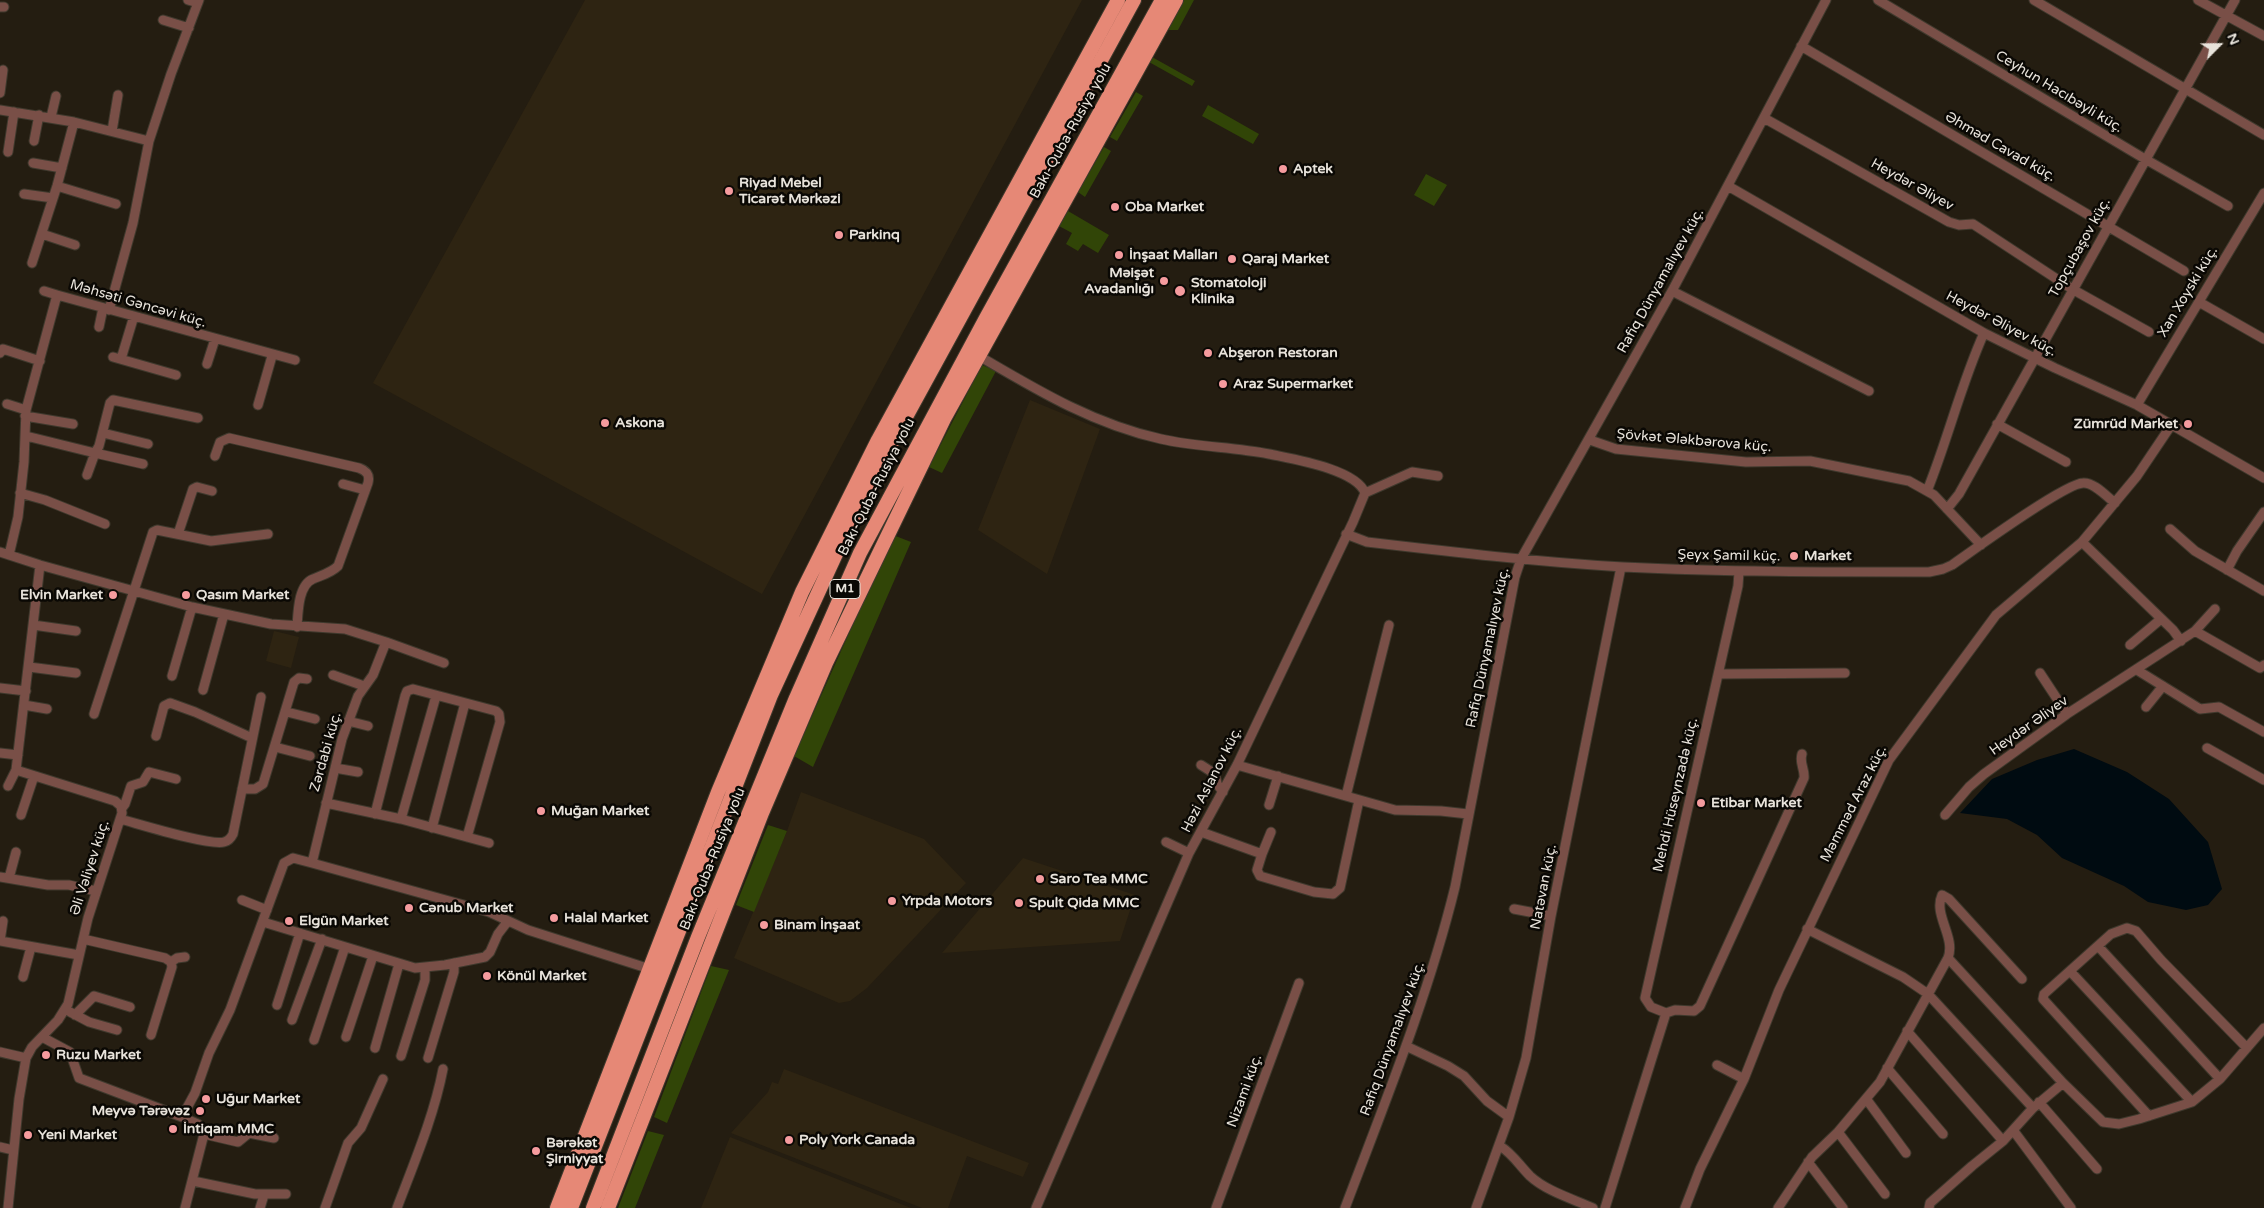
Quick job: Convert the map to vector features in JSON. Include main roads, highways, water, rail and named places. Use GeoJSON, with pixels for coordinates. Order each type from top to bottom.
{"type":"FeatureCollection","features":[{"type":"Feature","properties":{"kind":"highway"},"geometry":{"type":"LineString","coordinates":[[557,1208],[718,792],[774,657],[818,558],[878,440],[1118,0]]}},
{"type":"Feature","properties":{"kind":"highway","name":"Bakı-Quba-Rusiya yolu"},"geometry":{"type":"LineString","coordinates":[[571,1208],[771,695],[807,614],[888,448],[1134,0]]}},
{"type":"Feature","properties":{"kind":"highway","name":"Bakı-Quba-Rusiya yolu"},"geometry":{"type":"LineString","coordinates":[[593,1208],[713,900],[796,698],[860,553],[986,318],[1162,0]]}},
{"type":"Feature","properties":{"kind":"highway"},"geometry":{"type":"LineString","coordinates":[[608,1208],[762,813],[826,663],[918,469],[1176,0]]}},
{"type":"Feature","properties":{"kind":"place","name":"Aptek"},"geometry":{"type":"Point","coordinates":[1283,169]}},
{"type":"Feature","properties":{"kind":"place","name":"Riyad Mebel Ticarət Mərkəzi"},"geometry":{"type":"Point","coordinates":[729,191]}},
{"type":"Feature","properties":{"kind":"place","name":"Oba Market"},"geometry":{"type":"Point","coordinates":[1115,207]}},
{"type":"Feature","properties":{"kind":"place","name":"Parkinq"},"geometry":{"type":"Point","coordinates":[839,235]}},
{"type":"Feature","properties":{"kind":"place","name":"İnşaat Malları"},"geometry":{"type":"Point","coordinates":[1119,255]}},
{"type":"Feature","properties":{"kind":"place","name":"Qaraj Market"},"geometry":{"type":"Point","coordinates":[1232,259]}},
{"type":"Feature","properties":{"kind":"place","name":"Məişət Avadanlığı"},"geometry":{"type":"Point","coordinates":[1164,281]}},
{"type":"Feature","properties":{"kind":"place","name":"Stomatoloji Klinika"},"geometry":{"type":"Point","coordinates":[1180,291]}},
{"type":"Feature","properties":{"kind":"place","name":"Abşeron Restoran"},"geometry":{"type":"Point","coordinates":[1208,353]}},
{"type":"Feature","properties":{"kind":"place","name":"Araz Supermarket"},"geometry":{"type":"Point","coordinates":[1223,384]}},
{"type":"Feature","properties":{"kind":"place","name":"Askona"},"geometry":{"type":"Point","coordinates":[605,423]}},
{"type":"Feature","properties":{"kind":"place","name":"Zümrüd Market"},"geometry":{"type":"Point","coordinates":[2188,424]}},
{"type":"Feature","properties":{"kind":"place","name":"Market"},"geometry":{"type":"Point","coordinates":[1794,556]}},
{"type":"Feature","properties":{"kind":"place","name":"Elvin Market"},"geometry":{"type":"Point","coordinates":[113,595]}},
{"type":"Feature","properties":{"kind":"place","name":"Qasım Market"},"geometry":{"type":"Point","coordinates":[186,595]}},
{"type":"Feature","properties":{"kind":"place","name":"Etibar Market"},"geometry":{"type":"Point","coordinates":[1701,803]}},
{"type":"Feature","properties":{"kind":"place","name":"Muğan Market"},"geometry":{"type":"Point","coordinates":[541,811]}},
{"type":"Feature","properties":{"kind":"place","name":"Saro Tea MMC"},"geometry":{"type":"Point","coordinates":[1040,879]}},
{"type":"Feature","properties":{"kind":"place","name":"Yrpda Motors"},"geometry":{"type":"Point","coordinates":[892,901]}},
{"type":"Feature","properties":{"kind":"place","name":"Spult Qida MMC"},"geometry":{"type":"Point","coordinates":[1019,903]}},
{"type":"Feature","properties":{"kind":"place","name":"Cənub Market"},"geometry":{"type":"Point","coordinates":[409,908]}},
{"type":"Feature","properties":{"kind":"place","name":"Halal Market"},"geometry":{"type":"Point","coordinates":[554,918]}},
{"type":"Feature","properties":{"kind":"place","name":"Elgün Market"},"geometry":{"type":"Point","coordinates":[289,921]}},
{"type":"Feature","properties":{"kind":"place","name":"Binam İnşaat"},"geometry":{"type":"Point","coordinates":[764,925]}},
{"type":"Feature","properties":{"kind":"place","name":"Könül Market"},"geometry":{"type":"Point","coordinates":[487,976]}},
{"type":"Feature","properties":{"kind":"place","name":"Ruzu Market"},"geometry":{"type":"Point","coordinates":[46,1055]}},
{"type":"Feature","properties":{"kind":"place","name":"Uğur Market"},"geometry":{"type":"Point","coordinates":[206,1099]}},
{"type":"Feature","properties":{"kind":"place","name":"Meyvə Tərəvəz"},"geometry":{"type":"Point","coordinates":[200,1111]}},
{"type":"Feature","properties":{"kind":"place","name":"İntiqam MMC"},"geometry":{"type":"Point","coordinates":[173,1129]}},
{"type":"Feature","properties":{"kind":"place","name":"Yeni Market"},"geometry":{"type":"Point","coordinates":[28,1135]}},
{"type":"Feature","properties":{"kind":"place","name":"Poly York Canada"},"geometry":{"type":"Point","coordinates":[789,1140]}},
{"type":"Feature","properties":{"kind":"place","name":"Bərəkət Şirniyyat"},"geometry":{"type":"Point","coordinates":[536,1151]}}]}
